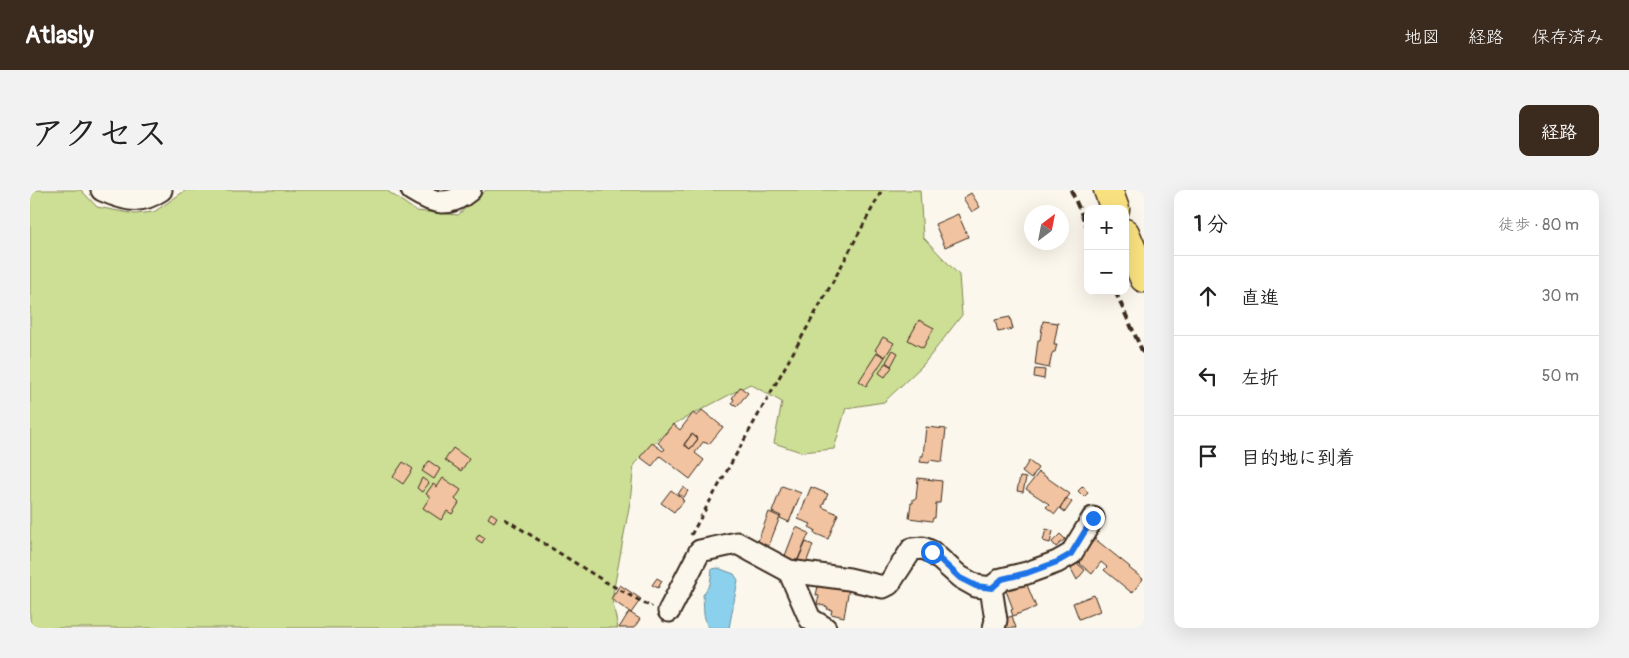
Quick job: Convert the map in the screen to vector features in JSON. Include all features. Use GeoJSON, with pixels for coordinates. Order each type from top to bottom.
{"type":"FeatureCollection","features":[{"type":"Feature","properties":{"kind":"highway"},"geometry":{"type":"LineString","coordinates":[[1108,190],[1114,205]]}},
{"type":"Feature","properties":{"kind":"highway"},"geometry":{"type":"LineString","coordinates":[[1129,243],[1144,278]]}},
{"type":"Feature","properties":{"kind":"street"},"geometry":{"type":"LineString","coordinates":[[109,191],[130,200],[150,197],[161,190]]}},
{"type":"Feature","properties":{"kind":"street"},"geometry":{"type":"LineString","coordinates":[[412,190],[427,200],[442,203],[453,201],[470,190]]}},
{"type":"Feature","properties":{"kind":"street"},"geometry":{"type":"LineString","coordinates":[[662,605],[700,551],[737,544],[789,571],[848,579],[883,587],[889,584],[912,549],[923,548],[932,552],[960,578],[976,586],[992,588],[1002,579],[1027,573],[1057,562],[1071,554],[1093,518]]}},
{"type":"Feature","properties":{"kind":"street"},"geometry":{"type":"LineString","coordinates":[[789,571],[810,619],[825,628]]}},
{"type":"Feature","properties":{"kind":"street"},"geometry":{"type":"LineString","coordinates":[[992,588],[996,620],[994,628]]}},
{"type":"Feature","properties":{"kind":"path"},"geometry":{"type":"LineString","coordinates":[[690,538],[882,190]]}},
{"type":"Feature","properties":{"kind":"path"},"geometry":{"type":"LineString","coordinates":[[506,519],[604,581],[651,607],[662,605]]}},
{"type":"Feature","properties":{"kind":"green space"},"geometry":{"type":"Polygon","coordinates":[[[30,190],[81,190],[97,207],[135,214],[154,212],[186,190],[386,190],[416,211],[458,215],[486,190],[920,190],[923,237],[959,275],[962,315],[923,365],[884,402],[846,408],[834,449],[801,452],[774,443],[782,402],[750,384],[674,424],[634,464],[630,502],[612,599],[618,628],[30,628],[30,190]]]}},
{"type":"Feature","properties":{"kind":"water"},"geometry":{"type":"Polygon","coordinates":[[[718,568],[734,574],[738,580],[729,628],[711,628],[707,626],[704,615],[703,595],[710,584],[712,569],[718,568]]]}},
{"type":"Feature","properties":{"kind":"building"},"geometry":{"type":"Polygon","coordinates":[[[971,193],[980,207],[972,212],[963,198],[971,193]]]}},
{"type":"Feature","properties":{"kind":"building"},"geometry":{"type":"Polygon","coordinates":[[[958,214],[968,237],[945,247],[935,224],[958,214]]]}},
{"type":"Feature","properties":{"kind":"building"},"geometry":{"type":"Polygon","coordinates":[[[1010,317],[1013,329],[998,332],[995,320],[1010,317]]]}},
{"type":"Feature","properties":{"kind":"building"},"geometry":{"type":"Polygon","coordinates":[[[919,320],[934,328],[923,348],[908,340],[919,320]]]}},
{"type":"Feature","properties":{"kind":"building"},"geometry":{"type":"Polygon","coordinates":[[[1043,321],[1058,323],[1054,344],[1057,344],[1055,352],[1052,354],[1049,368],[1035,365],[1038,340],[1040,340],[1043,321]]]}},
{"type":"Feature","properties":{"kind":"building"},"geometry":{"type":"Polygon","coordinates":[[[883,337],[894,343],[885,357],[875,350],[883,337]]]}},
{"type":"Feature","properties":{"kind":"building"},"geometry":{"type":"Polygon","coordinates":[[[893,350],[898,353],[891,366],[886,362],[893,350]]]}},
{"type":"Feature","properties":{"kind":"building"},"geometry":{"type":"Polygon","coordinates":[[[877,353],[885,357],[866,386],[859,381],[877,353]]]}},
{"type":"Feature","properties":{"kind":"building"},"geometry":{"type":"Polygon","coordinates":[[[885,363],[892,367],[885,377],[879,373],[885,363]]]}},
{"type":"Feature","properties":{"kind":"building"},"geometry":{"type":"Polygon","coordinates":[[[1035,369],[1045,370],[1044,379],[1034,377],[1035,369]]]}},
{"type":"Feature","properties":{"kind":"building"},"geometry":{"type":"Polygon","coordinates":[[[740,387],[748,393],[737,406],[732,403],[734,399],[732,398],[740,387]]]}},
{"type":"Feature","properties":{"kind":"building"},"geometry":{"type":"Polygon","coordinates":[[[702,410],[723,427],[709,444],[703,442],[695,453],[704,460],[690,479],[660,456],[652,466],[640,457],[652,443],[663,451],[665,449],[658,443],[673,424],[680,430],[693,413],[697,416],[702,410]],[[692,434],[684,444],[690,449],[698,439],[692,434]]]}},
{"type":"Feature","properties":{"kind":"building"},"geometry":{"type":"Polygon","coordinates":[[[926,427],[946,429],[942,462],[930,460],[929,463],[920,462],[921,456],[923,456],[926,427]]]}},
{"type":"Feature","properties":{"kind":"building"},"geometry":{"type":"Polygon","coordinates":[[[692,434],[698,439],[690,449],[684,445],[692,434]]]}},
{"type":"Feature","properties":{"kind":"building"},"geometry":{"type":"Polygon","coordinates":[[[453,448],[469,459],[461,471],[445,460],[453,448]]]}},
{"type":"Feature","properties":{"kind":"building"},"geometry":{"type":"Polygon","coordinates":[[[429,461],[440,469],[434,479],[422,471],[429,461]]]}},
{"type":"Feature","properties":{"kind":"building"},"geometry":{"type":"Polygon","coordinates":[[[1029,461],[1038,468],[1031,479],[1022,472],[1029,461]]]}},
{"type":"Feature","properties":{"kind":"building"},"geometry":{"type":"Polygon","coordinates":[[[403,462],[413,469],[403,484],[393,477],[403,462]]]}},
{"type":"Feature","properties":{"kind":"building"},"geometry":{"type":"Polygon","coordinates":[[[1039,472],[1070,494],[1055,514],[1046,507],[1049,504],[1026,489],[1039,472]]]}},
{"type":"Feature","properties":{"kind":"building"},"geometry":{"type":"Polygon","coordinates":[[[1020,477],[1026,478],[1023,492],[1017,491],[1020,477]]]}},
{"type":"Feature","properties":{"kind":"building"},"geometry":{"type":"Polygon","coordinates":[[[422,478],[429,483],[422,492],[417,488],[422,478]]]}},
{"type":"Feature","properties":{"kind":"building"},"geometry":{"type":"Polygon","coordinates":[[[443,478],[461,490],[455,499],[459,503],[452,514],[447,511],[441,520],[423,508],[430,497],[426,494],[433,484],[437,487],[443,478]]]}},
{"type":"Feature","properties":{"kind":"building"},"geometry":{"type":"Polygon","coordinates":[[[918,478],[942,481],[940,503],[936,503],[935,518],[932,521],[909,518],[911,503],[913,503],[913,499],[916,499],[918,478]]]}},
{"type":"Feature","properties":{"kind":"building"},"geometry":{"type":"Polygon","coordinates":[[[782,486],[801,493],[789,522],[772,512],[782,486]]]}},
{"type":"Feature","properties":{"kind":"building"},"geometry":{"type":"Polygon","coordinates":[[[1083,486],[1088,493],[1084,497],[1078,491],[1083,486]]]}},
{"type":"Feature","properties":{"kind":"building"},"geometry":{"type":"Polygon","coordinates":[[[683,487],[688,491],[684,497],[678,494],[683,487]]]}},
{"type":"Feature","properties":{"kind":"building"},"geometry":{"type":"Polygon","coordinates":[[[811,487],[828,494],[822,507],[838,514],[828,539],[814,533],[815,530],[809,527],[811,524],[798,519],[811,487]]]}},
{"type":"Feature","properties":{"kind":"building"},"geometry":{"type":"Polygon","coordinates":[[[671,490],[684,501],[674,512],[661,503],[671,490]]]}},
{"type":"Feature","properties":{"kind":"building"},"geometry":{"type":"Polygon","coordinates":[[[1066,498],[1072,502],[1065,512],[1060,508],[1066,498]]]}},
{"type":"Feature","properties":{"kind":"building"},"geometry":{"type":"Polygon","coordinates":[[[769,512],[780,517],[767,550],[756,546],[769,512]]]}},
{"type":"Feature","properties":{"kind":"building"},"geometry":{"type":"Polygon","coordinates":[[[491,513],[497,517],[494,522],[488,518],[491,513]]]}},
{"type":"Feature","properties":{"kind":"building"},"geometry":{"type":"Polygon","coordinates":[[[796,527],[809,533],[795,566],[783,561],[796,527]]]}},
{"type":"Feature","properties":{"kind":"building"},"geometry":{"type":"Polygon","coordinates":[[[1046,529],[1053,531],[1050,543],[1043,541],[1046,529]]]}},
{"type":"Feature","properties":{"kind":"building"},"geometry":{"type":"Polygon","coordinates":[[[479,534],[485,538],[482,543],[476,539],[479,534]]]}},
{"type":"Feature","properties":{"kind":"building"},"geometry":{"type":"Polygon","coordinates":[[[1060,534],[1065,539],[1056,547],[1052,542],[1060,534]]]}},
{"type":"Feature","properties":{"kind":"building"},"geometry":{"type":"Polygon","coordinates":[[[1095,539],[1143,579],[1132,593],[1104,570],[1107,567],[1101,562],[1092,574],[1080,564],[1078,560],[1089,544],[1095,539]]]}},
{"type":"Feature","properties":{"kind":"building"},"geometry":{"type":"Polygon","coordinates":[[[806,542],[813,545],[806,563],[798,560],[806,542]]]}},
{"type":"Feature","properties":{"kind":"building"},"geometry":{"type":"Polygon","coordinates":[[[1073,560],[1085,570],[1077,580],[1069,565],[1073,560]]]}},
{"type":"Feature","properties":{"kind":"building"},"geometry":{"type":"Polygon","coordinates":[[[657,578],[662,581],[658,588],[652,585],[657,578]]]}},
{"type":"Feature","properties":{"kind":"building"},"geometry":{"type":"Polygon","coordinates":[[[1025,580],[1036,607],[1013,616],[1011,610],[1013,609],[1005,588],[1025,580]]]}},
{"type":"Feature","properties":{"kind":"building"},"geometry":{"type":"Polygon","coordinates":[[[819,582],[849,588],[844,617],[831,614],[832,610],[827,609],[828,607],[817,604],[819,596],[816,595],[819,582]]]}},
{"type":"Feature","properties":{"kind":"building"},"geometry":{"type":"Polygon","coordinates":[[[620,585],[641,599],[631,613],[611,599],[620,585]]]}},
{"type":"Feature","properties":{"kind":"building"},"geometry":{"type":"Polygon","coordinates":[[[1094,595],[1100,611],[1079,619],[1073,603],[1094,595]]]}},
{"type":"Feature","properties":{"kind":"building"},"geometry":{"type":"Polygon","coordinates":[[[629,612],[640,619],[634,628],[619,628],[629,612]]]}},
{"type":"Feature","properties":{"kind":"building"},"geometry":{"type":"Polygon","coordinates":[[[1012,616],[1016,628],[1004,628],[1001,620],[1012,616]]]}},
{"type":"Feature","properties":{"kind":"railway"},"geometry":{"type":"LineString","coordinates":[[1071,190],[1084,220]]}},
{"type":"Feature","properties":{"kind":"railway"},"geometry":{"type":"LineString","coordinates":[[1117,295],[1144,355]]}},
{"type":"Feature","properties":{"kind":"route"},"geometry":{"type":"LineString","coordinates":[[932,552],[960,578],[976,586],[992,588],[1002,579],[1027,573],[1057,562],[1071,554],[1093,518]]}}]}
